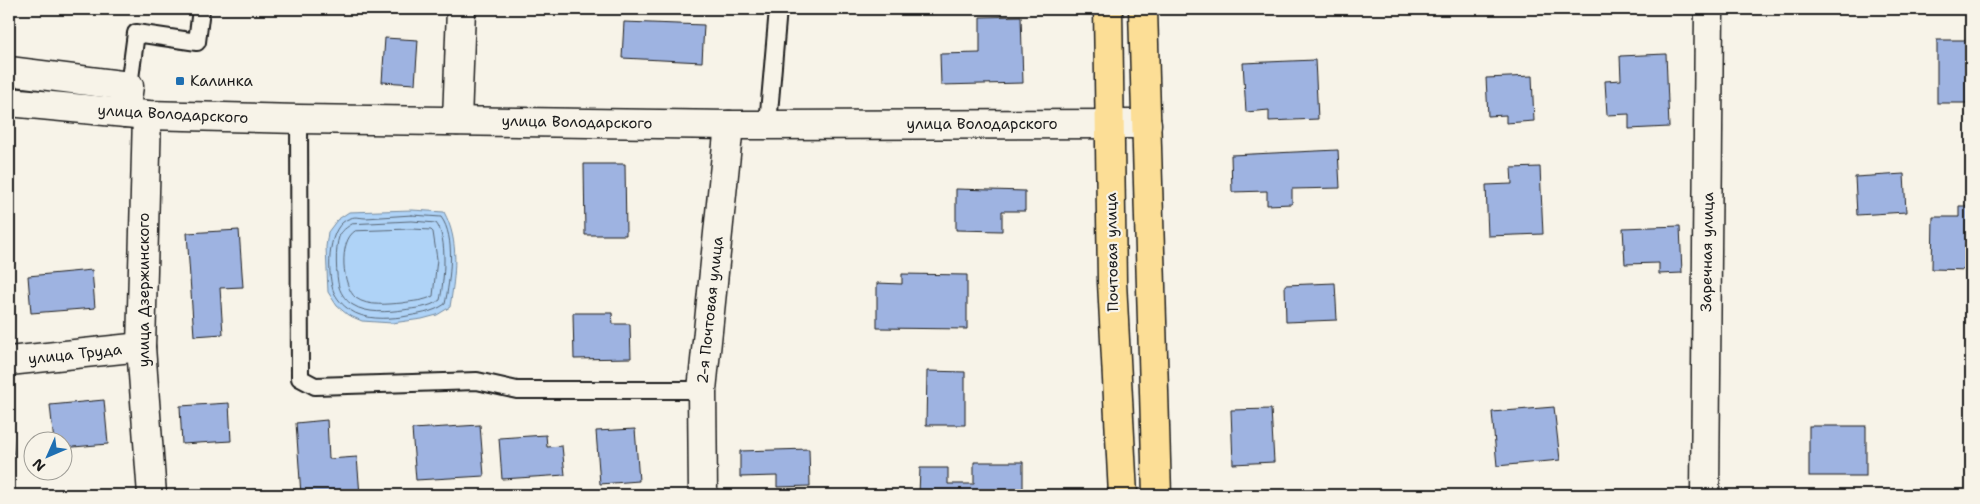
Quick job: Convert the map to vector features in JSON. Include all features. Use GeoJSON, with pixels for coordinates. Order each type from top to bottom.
{"type":"FeatureCollection","features":[{"type":"Feature","properties":{"kind":"main road","name":"Почтовая улица"},"geometry":{"type":"LineString","coordinates":[[1108,9],[1112,282],[1123,495]]}},
{"type":"Feature","properties":{"kind":"main road"},"geometry":{"type":"LineString","coordinates":[[1143,9],[1157,495]]}},
{"type":"Feature","properties":{"kind":"street"},"geometry":{"type":"LineString","coordinates":[[457,120],[461,9]]}},
{"type":"Feature","properties":{"kind":"street","name":"Заречная улица"},"geometry":{"type":"LineString","coordinates":[[1704,495],[1709,9]]}},
{"type":"Feature","properties":{"kind":"street"},"geometry":{"type":"LineString","coordinates":[[9,71],[129,86]]}},
{"type":"Feature","properties":{"kind":"street","name":"улица Дзержинского"},"geometry":{"type":"LineString","coordinates":[[129,86],[136,114],[141,347],[152,495]]}},
{"type":"Feature","properties":{"kind":"street","name":"улица Володарского"},"geometry":{"type":"LineString","coordinates":[[9,102],[136,114],[299,119],[729,124],[1147,124]]}},
{"type":"Feature","properties":{"kind":"street","name":"2-я Почтовая улица"},"geometry":{"type":"LineString","coordinates":[[703,495],[702,390],[729,124]]}},
{"type":"Feature","properties":{"kind":"street","name":"улица Труда"},"geometry":{"type":"LineString","coordinates":[[9,361],[141,347]]}},
{"type":"Feature","properties":{"kind":"lane"},"geometry":{"type":"LineString","coordinates":[[129,86],[136,33],[196,42],[201,9]]}},
{"type":"Feature","properties":{"kind":"lane"},"geometry":{"type":"LineString","coordinates":[[768,124],[778,9]]}},
{"type":"Feature","properties":{"kind":"lane"},"geometry":{"type":"LineString","coordinates":[[299,119],[300,378],[315,386],[476,381],[517,390],[702,390]]}},
{"type":"Feature","properties":{"kind":"water"},"geometry":{"type":"Polygon","coordinates":[[[412,210],[444,212],[449,223],[455,259],[450,307],[437,315],[392,323],[362,321],[348,315],[337,306],[328,292],[326,247],[328,232],[337,220],[349,212],[412,210]]]}},
{"type":"Feature","properties":{"kind":"building"},"geometry":{"type":"Polygon","coordinates":[[[1021,16],[1023,83],[941,85],[940,54],[980,53],[980,17],[1021,16]]]}},
{"type":"Feature","properties":{"kind":"building"},"geometry":{"type":"Polygon","coordinates":[[[624,22],[704,25],[702,62],[622,58],[624,22]]]}},
{"type":"Feature","properties":{"kind":"building"},"geometry":{"type":"Polygon","coordinates":[[[385,38],[418,40],[415,84],[382,82],[385,38]]]}},
{"type":"Feature","properties":{"kind":"building"},"geometry":{"type":"Polygon","coordinates":[[[1937,40],[1971,40],[1971,103],[1937,103],[1937,40]]]}},
{"type":"Feature","properties":{"kind":"building"},"geometry":{"type":"Polygon","coordinates":[[[1666,54],[1669,127],[1629,129],[1629,114],[1607,115],[1605,81],[1621,80],[1620,56],[1666,54]]]}},
{"type":"Feature","properties":{"kind":"building"},"geometry":{"type":"Polygon","coordinates":[[[1315,60],[1318,119],[1269,121],[1269,110],[1246,112],[1243,63],[1315,60]]]}},
{"type":"Feature","properties":{"kind":"building"},"geometry":{"type":"Polygon","coordinates":[[[1532,76],[1534,121],[1506,123],[1506,115],[1488,116],[1486,78],[1532,76]]]}},
{"type":"Feature","properties":{"kind":"building"},"geometry":{"type":"Polygon","coordinates":[[[1338,150],[1340,188],[1292,189],[1292,204],[1267,205],[1267,191],[1232,192],[1231,155],[1338,150]]]}},
{"type":"Feature","properties":{"kind":"building"},"geometry":{"type":"Polygon","coordinates":[[[584,164],[625,164],[626,235],[585,235],[584,164]]]}},
{"type":"Feature","properties":{"kind":"building"},"geometry":{"type":"Polygon","coordinates":[[[1540,167],[1543,234],[1488,236],[1486,185],[1512,184],[1511,168],[1540,167]]]}},
{"type":"Feature","properties":{"kind":"building"},"geometry":{"type":"Polygon","coordinates":[[[1904,174],[1906,212],[1857,215],[1855,177],[1904,174]]]}},
{"type":"Feature","properties":{"kind":"building"},"geometry":{"type":"Polygon","coordinates":[[[956,189],[1025,191],[1025,211],[1002,211],[1002,231],[956,230],[956,189]]]}},
{"type":"Feature","properties":{"kind":"building"},"geometry":{"type":"Polygon","coordinates":[[[1959,206],[1971,206],[1971,270],[1932,269],[1933,217],[1959,217],[1959,206]]]}},
{"type":"Feature","properties":{"kind":"building"},"geometry":{"type":"Polygon","coordinates":[[[1680,226],[1682,273],[1659,274],[1659,263],[1625,264],[1623,228],[1680,226]]]}},
{"type":"Feature","properties":{"kind":"building"},"geometry":{"type":"Polygon","coordinates":[[[239,230],[243,287],[220,288],[223,334],[194,336],[187,233],[239,230]]]}},
{"type":"Feature","properties":{"kind":"building"},"geometry":{"type":"Polygon","coordinates":[[[92,270],[95,308],[31,313],[28,276],[92,270]]]}},
{"type":"Feature","properties":{"kind":"building"},"geometry":{"type":"Polygon","coordinates":[[[902,274],[967,275],[967,329],[877,328],[877,283],[902,284],[902,274]]]}},
{"type":"Feature","properties":{"kind":"building"},"geometry":{"type":"Polygon","coordinates":[[[1335,283],[1337,320],[1286,322],[1285,285],[1335,283]]]}},
{"type":"Feature","properties":{"kind":"building"},"geometry":{"type":"Polygon","coordinates":[[[573,313],[612,313],[613,324],[630,324],[631,358],[574,359],[573,313]]]}},
{"type":"Feature","properties":{"kind":"building"},"geometry":{"type":"Polygon","coordinates":[[[927,371],[965,372],[965,425],[926,425],[927,371]]]}},
{"type":"Feature","properties":{"kind":"building"},"geometry":{"type":"Polygon","coordinates":[[[104,400],[108,444],[72,447],[72,432],[53,432],[50,405],[104,400]]]}},
{"type":"Feature","properties":{"kind":"building"},"geometry":{"type":"Polygon","coordinates":[[[229,403],[231,441],[182,444],[180,406],[229,403]]]}},
{"type":"Feature","properties":{"kind":"building"},"geometry":{"type":"Polygon","coordinates":[[[1554,407],[1560,460],[1497,466],[1492,412],[1554,407]]]}},
{"type":"Feature","properties":{"kind":"building"},"geometry":{"type":"Polygon","coordinates":[[[1271,409],[1274,462],[1233,464],[1231,410],[1271,409]]]}},
{"type":"Feature","properties":{"kind":"building"},"geometry":{"type":"Polygon","coordinates":[[[9,411],[13,454],[9,454],[9,411]]]}},
{"type":"Feature","properties":{"kind":"building"},"geometry":{"type":"Polygon","coordinates":[[[327,420],[329,459],[357,457],[360,495],[301,495],[296,423],[327,420]]]}},
{"type":"Feature","properties":{"kind":"building"},"geometry":{"type":"Polygon","coordinates":[[[480,425],[484,476],[416,480],[412,429],[480,425]]]}},
{"type":"Feature","properties":{"kind":"building"},"geometry":{"type":"Polygon","coordinates":[[[1809,426],[1866,426],[1866,476],[1809,476],[1809,426]]]}},
{"type":"Feature","properties":{"kind":"building"},"geometry":{"type":"Polygon","coordinates":[[[635,429],[639,481],[600,484],[596,431],[635,429]]]}},
{"type":"Feature","properties":{"kind":"building"},"geometry":{"type":"Polygon","coordinates":[[[546,435],[547,447],[562,446],[565,475],[502,479],[499,438],[546,435]]]}},
{"type":"Feature","properties":{"kind":"building"},"geometry":{"type":"Polygon","coordinates":[[[809,449],[810,486],[777,487],[777,476],[740,477],[740,451],[809,449]]]}},
{"type":"Feature","properties":{"kind":"building"},"geometry":{"type":"Polygon","coordinates":[[[974,462],[1023,462],[1023,495],[919,495],[920,468],[948,468],[948,484],[974,484],[974,462]]]}},
{"type":"Feature","properties":{"kind":"place","name":"Калинка"},"geometry":{"type":"Point","coordinates":[180,81]}}]}
